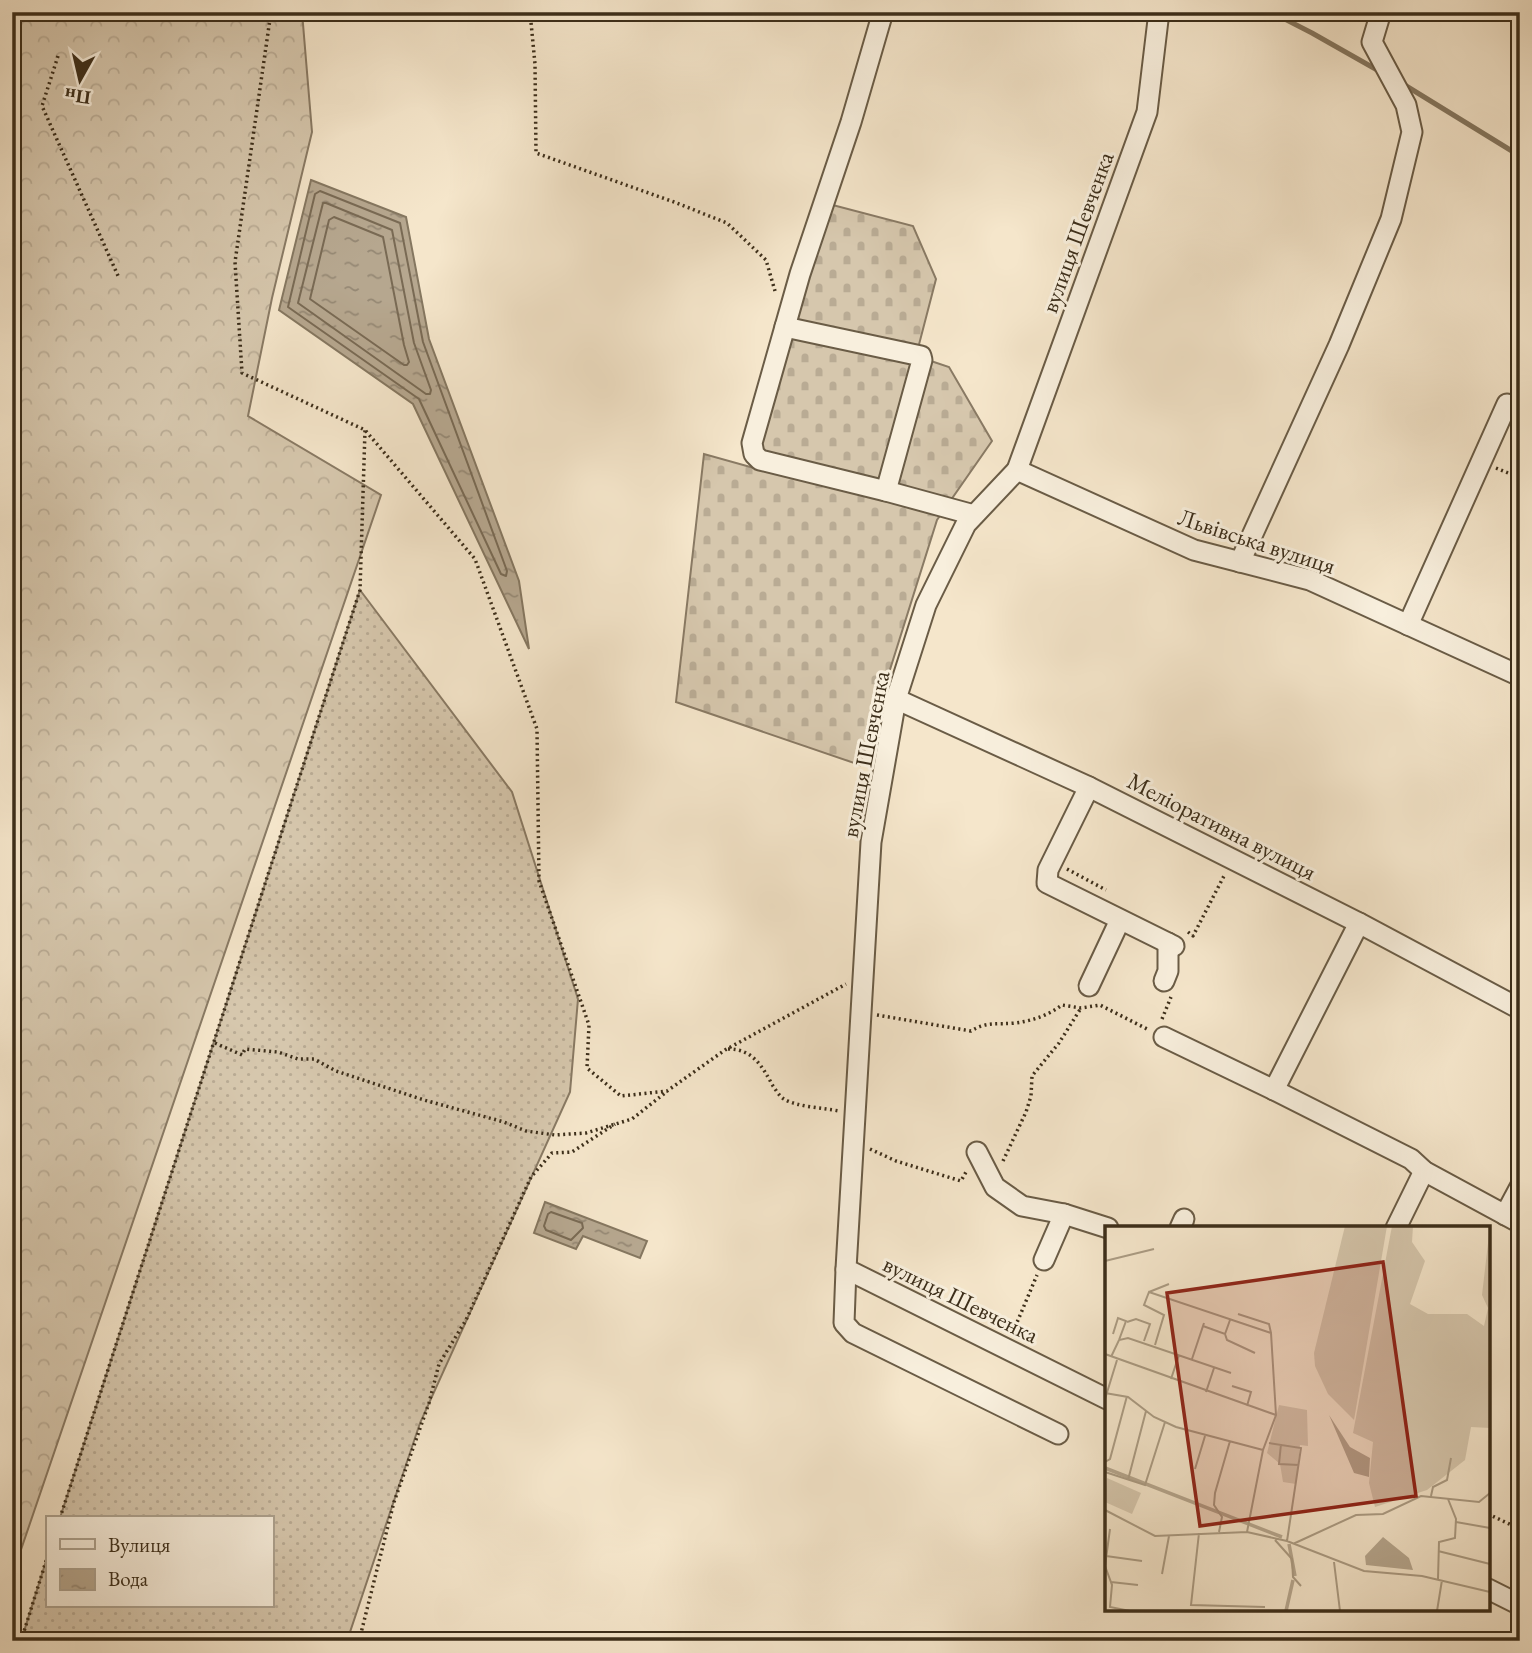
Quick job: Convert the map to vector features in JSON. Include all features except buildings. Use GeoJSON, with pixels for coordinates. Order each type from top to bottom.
{"type":"FeatureCollection","features":[{"type":"Feature","properties":{"kind":"street"},"geometry":{"type":"LineString","coordinates":[[883,12],[851,122],[800,274],[752,443],[754,454],[760,460],[974,515]]}},
{"type":"Feature","properties":{"kind":"street","name":"вулиця Шевченка"},"geometry":{"type":"LineString","coordinates":[[1105,1398],[846,1269],[871,842],[896,699],[926,605],[966,524],[1017,470],[1147,111],[1161,12]]}},
{"type":"Feature","properties":{"kind":"street"},"geometry":{"type":"LineString","coordinates":[[1240,562],[1339,345],[1391,219],[1412,132],[1406,105],[1371,42],[1381,12]]}},
{"type":"Feature","properties":{"kind":"street"},"geometry":{"type":"LineString","coordinates":[[785,327],[921,356],[886,491]]}},
{"type":"Feature","properties":{"kind":"street"},"geometry":{"type":"LineString","coordinates":[[1408,625],[1507,404]]}},
{"type":"Feature","properties":{"kind":"street","name":"Львівська вулиця"},"geometry":{"type":"LineString","coordinates":[[1017,470],[1194,550],[1310,580],[1520,677]]}},
{"type":"Feature","properties":{"kind":"street","name":"Меліоративна вулиця"},"geometry":{"type":"LineString","coordinates":[[896,699],[1089,787],[1359,923],[1520,1009]]}},
{"type":"Feature","properties":{"kind":"street"},"geometry":{"type":"LineString","coordinates":[[1089,787],[1048,870],[1047,883],[1120,920],[1175,940],[1166,976]]}},
{"type":"Feature","properties":{"kind":"street"},"geometry":{"type":"LineString","coordinates":[[1089,986],[1120,920]]}},
{"type":"Feature","properties":{"kind":"street"},"geometry":{"type":"LineString","coordinates":[[1273,1090],[1359,923]]}},
{"type":"Feature","properties":{"kind":"street"},"geometry":{"type":"LineString","coordinates":[[1164,1037],[1410,1159],[1424,1171],[1513,1219],[1520,1187]]}},
{"type":"Feature","properties":{"kind":"street"},"geometry":{"type":"LineString","coordinates":[[978,1152],[996,1187],[1022,1206],[1064,1214],[1105,1227]]}},
{"type":"Feature","properties":{"kind":"street"},"geometry":{"type":"LineString","coordinates":[[1397,1226],[1424,1171]]}},
{"type":"Feature","properties":{"kind":"street"},"geometry":{"type":"LineString","coordinates":[[1044,1260],[1064,1214]]}},
{"type":"Feature","properties":{"kind":"street"},"geometry":{"type":"LineString","coordinates":[[846,1269],[844,1323],[853,1334],[1058,1434]]}},
{"type":"Feature","properties":{"kind":"street"},"geometry":{"type":"LineString","coordinates":[[1490,1590],[1520,1605]]}},
{"type":"Feature","properties":{"kind":"path"},"geometry":{"type":"LineString","coordinates":[[271,12],[235,262],[242,373],[365,429],[475,559],[537,729],[539,881],[589,1025],[587,1068],[621,1096],[667,1091]]}},
{"type":"Feature","properties":{"kind":"path"},"geometry":{"type":"LineString","coordinates":[[530,12],[535,64],[536,153],[727,223],[766,260],[785,327]]}},
{"type":"Feature","properties":{"kind":"path"},"geometry":{"type":"LineString","coordinates":[[58,56],[42,106],[119,278]]}},
{"type":"Feature","properties":{"kind":"path"},"geometry":{"type":"LineString","coordinates":[[61,1516],[360,590],[365,429]]}},
{"type":"Feature","properties":{"kind":"path"},"geometry":{"type":"LineString","coordinates":[[1481,461],[1520,478]]}},
{"type":"Feature","properties":{"kind":"path"},"geometry":{"type":"LineString","coordinates":[[1175,940],[1194,936],[1232,859]]}},
{"type":"Feature","properties":{"kind":"path"},"geometry":{"type":"LineString","coordinates":[[1052,861],[1111,892]]}},
{"type":"Feature","properties":{"kind":"path"},"geometry":{"type":"LineString","coordinates":[[214,1043],[242,1055],[245,1049],[278,1052],[298,1059],[314,1059],[336,1071],[526,1131],[555,1135],[586,1133],[632,1119],[725,1049],[863,975]]}},
{"type":"Feature","properties":{"kind":"path"},"geometry":{"type":"LineString","coordinates":[[1164,1037],[1158,1027],[1171,997],[1166,976]]}},
{"type":"Feature","properties":{"kind":"path"},"geometry":{"type":"LineString","coordinates":[[996,1187],[1004,1159],[1026,1112],[1031,1096],[1032,1076],[1081,1008],[1089,986]]}},
{"type":"Feature","properties":{"kind":"path"},"geometry":{"type":"LineString","coordinates":[[861,1012],[971,1031],[982,1025],[1029,1021],[1062,1005],[1081,1008],[1100,1005],[1164,1037]]}},
{"type":"Feature","properties":{"kind":"path"},"geometry":{"type":"LineString","coordinates":[[725,1049],[739,1049],[753,1057],[765,1069],[777,1092],[785,1099],[855,1115]]}},
{"type":"Feature","properties":{"kind":"path"},"geometry":{"type":"LineString","coordinates":[[359,1641],[394,1502],[429,1403],[439,1364],[466,1320],[531,1177],[552,1153],[572,1152],[615,1125]]}},
{"type":"Feature","properties":{"kind":"path"},"geometry":{"type":"LineString","coordinates":[[853,1141],[896,1161],[961,1181],[978,1152]]}},
{"type":"Feature","properties":{"kind":"path"},"geometry":{"type":"LineString","coordinates":[[1006,1349],[1044,1260]]}},
{"type":"Feature","properties":{"kind":"path"},"geometry":{"type":"LineString","coordinates":[[1490,1515],[1520,1529]]}},
{"type":"Feature","properties":{"kind":"path"},"geometry":{"type":"LineString","coordinates":[[20,1641],[46,1561]]}},
{"type":"Feature","properties":{"kind":"green space"},"geometry":{"type":"Polygon","coordinates":[[[27,12],[302,12],[312,132],[272,298],[248,416],[381,495],[12,1576],[12,16],[27,12]]]}},
{"type":"Feature","properties":{"kind":"green space"},"geometry":{"type":"Polygon","coordinates":[[[825,203],[913,226],[936,279],[916,356],[949,367],[992,441],[937,520],[860,765],[676,702],[704,454],[754,468],[825,203]]]}},
{"type":"Feature","properties":{"kind":"green space"},"geometry":{"type":"Polygon","coordinates":[[[360,590],[512,792],[578,999],[570,1092],[420,1423],[347,1641],[21,1641],[46,1561],[46,1608],[273,1608],[273,1516],[61,1516],[360,590]]]}},
{"type":"Feature","properties":{"kind":"water"},"geometry":{"type":"Polygon","coordinates":[[[311,180],[406,217],[429,339],[519,581],[529,649],[413,404],[279,310],[311,180]]]}},
{"type":"Feature","properties":{"kind":"water"},"geometry":{"type":"Polygon","coordinates":[[[545,1202],[647,1241],[640,1258],[583,1236],[576,1249],[534,1233],[545,1202]]]}},
{"type":"Feature","properties":{"kind":"waterway"},"geometry":{"type":"LineString","coordinates":[[1271,12],[1379,71]]}},
{"type":"Feature","properties":{"kind":"waterway"},"geometry":{"type":"LineString","coordinates":[[1403,84],[1520,156]]}}]}
